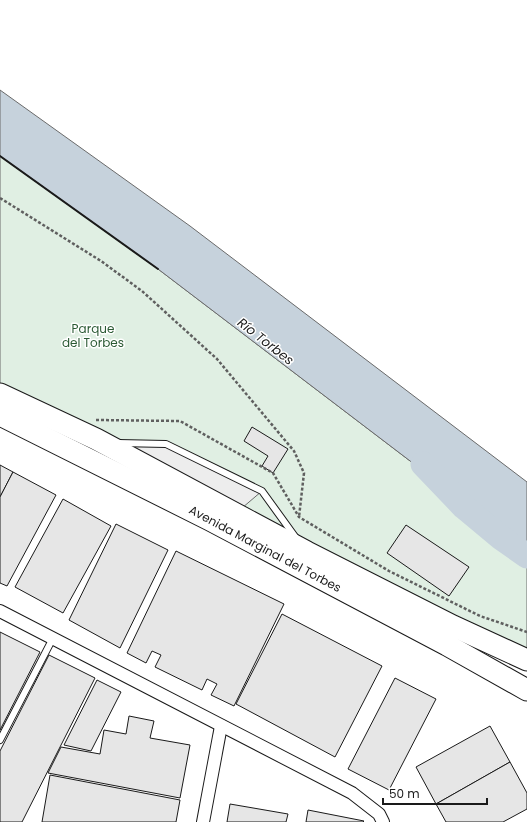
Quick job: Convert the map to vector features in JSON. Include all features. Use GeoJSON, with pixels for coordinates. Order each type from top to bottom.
{"type":"FeatureCollection","features":[{"type":"Feature","properties":{"kind":"highway","name":"Avenida Marginal del Torbes"},"geometry":{"type":"LineString","coordinates":[[0,394],[96,440],[307,552],[453,626],[527,660]]}},
{"type":"Feature","properties":{"kind":"highway","name":"Avenida Marginal del Torbes"},"geometry":{"type":"LineString","coordinates":[[0,415],[210,520],[447,645],[527,690]]}},
{"type":"Feature","properties":{"kind":"street"},"geometry":{"type":"LineString","coordinates":[[0,611],[221,726],[352,792],[379,814],[383,822]]}},
{"type":"Feature","properties":{"kind":"street"},"geometry":{"type":"LineString","coordinates":[[203,822],[221,726]]}},
{"type":"Feature","properties":{"kind":"lane"},"geometry":{"type":"LineString","coordinates":[[96,440],[121,443],[166,444],[262,491],[307,552]]}},
{"type":"Feature","properties":{"kind":"lane"},"geometry":{"type":"LineString","coordinates":[[0,740],[53,638]]}},
{"type":"Feature","properties":{"kind":"path"},"geometry":{"type":"LineString","coordinates":[[0,198],[101,261],[142,291],[178,322],[217,359],[294,451],[304,473],[299,517]]}},
{"type":"Feature","properties":{"kind":"green space","name":"Parque del Torbes"},"geometry":{"type":"Polygon","coordinates":[[[0,156],[158,269],[527,550],[527,660],[0,394],[0,156]]]}},
{"type":"Feature","properties":{"kind":"shaded area"},"geometry":{"type":"Polygon","coordinates":[[[121,443],[166,444],[262,491],[242,508],[121,443]]]}},
{"type":"Feature","properties":{"kind":"water"},"geometry":{"type":"Polygon","coordinates":[[[0,90],[190,226],[527,482],[527,550],[158,269],[0,156],[0,90]]]}},
{"type":"Feature","properties":{"kind":"building"},"geometry":{"type":"Polygon","coordinates":[[[252,427],[288,449],[273,473],[262,466],[268,456],[244,441],[252,427]]]}},
{"type":"Feature","properties":{"kind":"building"},"geometry":{"type":"Polygon","coordinates":[[[0,465],[13,472],[0,497],[0,465]]]}},
{"type":"Feature","properties":{"kind":"building"},"geometry":{"type":"Polygon","coordinates":[[[13,472],[56,495],[7,586],[0,583],[0,497],[13,472]]]}},
{"type":"Feature","properties":{"kind":"building"},"geometry":{"type":"Polygon","coordinates":[[[63,499],[111,526],[63,613],[15,587],[63,499]]]}},
{"type":"Feature","properties":{"kind":"building"},"geometry":{"type":"Polygon","coordinates":[[[116,524],[168,550],[120,648],[69,620],[116,524]]]}},
{"type":"Feature","properties":{"kind":"building"},"geometry":{"type":"Polygon","coordinates":[[[406,525],[469,567],[449,596],[387,553],[406,525]]]}},
{"type":"Feature","properties":{"kind":"building"},"geometry":{"type":"Polygon","coordinates":[[[176,551],[284,604],[234,706],[211,695],[217,684],[207,679],[202,690],[155,667],[161,655],[152,651],[146,663],[127,653],[176,551]]]}},
{"type":"Feature","properties":{"kind":"building"},"geometry":{"type":"Polygon","coordinates":[[[282,614],[382,666],[335,757],[236,704],[282,614]]]}},
{"type":"Feature","properties":{"kind":"building"},"geometry":{"type":"Polygon","coordinates":[[[0,632],[40,652],[0,730],[0,632]]]}},
{"type":"Feature","properties":{"kind":"building"},"geometry":{"type":"Polygon","coordinates":[[[49,655],[95,678],[22,822],[0,822],[0,751],[49,655]]]}},
{"type":"Feature","properties":{"kind":"building"},"geometry":{"type":"Polygon","coordinates":[[[395,678],[436,699],[389,790],[348,769],[395,678]]]}},
{"type":"Feature","properties":{"kind":"building"},"geometry":{"type":"Polygon","coordinates":[[[97,680],[121,692],[91,751],[64,745],[97,680]]]}},
{"type":"Feature","properties":{"kind":"building"},"geometry":{"type":"Polygon","coordinates":[[[129,716],[154,721],[150,738],[190,745],[180,798],[48,773],[61,747],[100,754],[104,730],[126,734],[129,716]]]}},
{"type":"Feature","properties":{"kind":"building"},"geometry":{"type":"Polygon","coordinates":[[[490,726],[510,762],[436,804],[416,767],[490,726]]]}},
{"type":"Feature","properties":{"kind":"building"},"geometry":{"type":"Polygon","coordinates":[[[510,762],[527,793],[527,809],[503,822],[446,822],[436,804],[510,762]]]}},
{"type":"Feature","properties":{"kind":"building"},"geometry":{"type":"Polygon","coordinates":[[[50,775],[180,800],[176,822],[42,822],[50,775]]]}},
{"type":"Feature","properties":{"kind":"building"},"geometry":{"type":"Polygon","coordinates":[[[230,804],[288,814],[286,822],[227,822],[230,804]]]}},
{"type":"Feature","properties":{"kind":"building"},"geometry":{"type":"Polygon","coordinates":[[[308,810],[364,821],[306,822],[308,810]]]}},
{"type":"Feature","properties":{"kind":"waterway","name":"Río Torbes"},"geometry":{"type":"LineString","coordinates":[[423,464],[464,507],[500,537],[527,556]]}},
{"type":"Feature","properties":{"kind":"wall"},"geometry":{"type":"LineString","coordinates":[[0,156],[158,269]]}}]}
